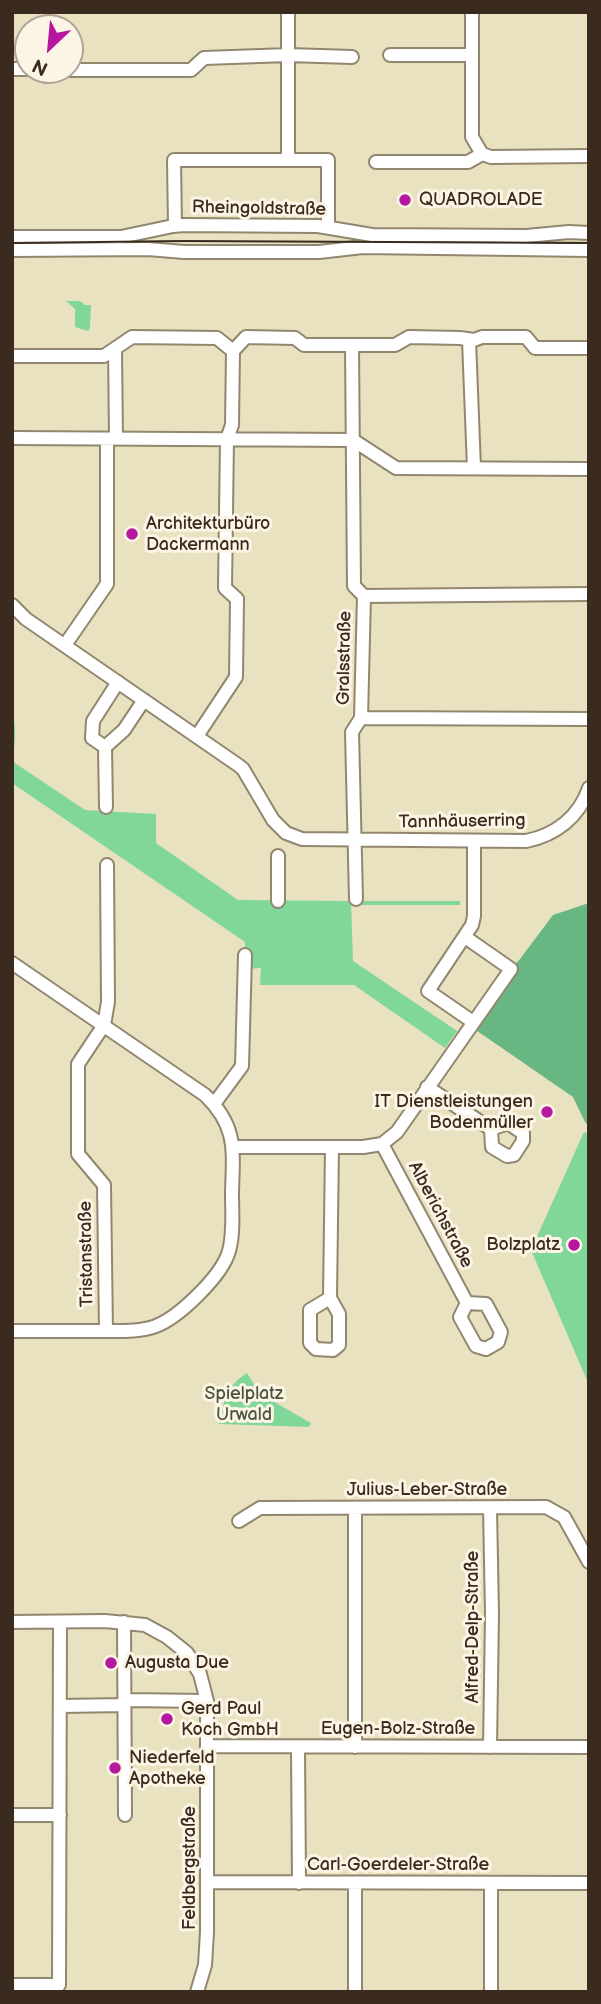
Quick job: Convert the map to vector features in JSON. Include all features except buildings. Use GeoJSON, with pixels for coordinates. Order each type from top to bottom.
{"type":"FeatureCollection","features":[{"type":"Feature","properties":{"kind":"street"},"geometry":{"type":"LineString","coordinates":[[288,12],[288,159]]}},
{"type":"Feature","properties":{"kind":"street"},"geometry":{"type":"LineString","coordinates":[[472,12],[472,137],[482,154],[491,158],[589,156]]}},
{"type":"Feature","properties":{"kind":"street"},"geometry":{"type":"LineString","coordinates":[[84,70],[191,70],[204,58],[288,55],[352,57]]}},
{"type":"Feature","properties":{"kind":"street"},"geometry":{"type":"LineString","coordinates":[[390,55],[472,55]]}},
{"type":"Feature","properties":{"kind":"street"},"geometry":{"type":"LineString","coordinates":[[376,162],[468,162],[482,154]]}},
{"type":"Feature","properties":{"kind":"street"},"geometry":{"type":"LineString","coordinates":[[175,226],[174,160],[288,159],[327,160],[328,226]]}},
{"type":"Feature","properties":{"kind":"street","name":"Rheingoldstraße"},"geometry":{"type":"LineString","coordinates":[[12,237],[121,237],[175,226],[328,226],[372,235],[526,236],[589,233]]}},
{"type":"Feature","properties":{"kind":"street"},"geometry":{"type":"LineString","coordinates":[[12,250],[319,252],[363,247],[589,250]]}},
{"type":"Feature","properties":{"kind":"street"},"geometry":{"type":"LineString","coordinates":[[12,356],[104,356],[132,337],[217,338],[233,351]]}},
{"type":"Feature","properties":{"kind":"street"},"geometry":{"type":"LineString","coordinates":[[197,736],[236,677],[237,599],[225,588],[228,439],[232,425],[233,351],[247,337],[295,338],[304,345],[395,345],[409,337],[469,340],[482,337],[526,337],[535,348],[589,348]]}},
{"type":"Feature","properties":{"kind":"street"},"geometry":{"type":"LineString","coordinates":[[469,340],[474,468]]}},
{"type":"Feature","properties":{"kind":"street"},"geometry":{"type":"LineString","coordinates":[[352,345],[354,586],[364,596]]}},
{"type":"Feature","properties":{"kind":"street"},"geometry":{"type":"LineString","coordinates":[[65,645],[107,584],[106,549],[115,349]]}},
{"type":"Feature","properties":{"kind":"street"},"geometry":{"type":"LineString","coordinates":[[12,439],[354,440],[396,468],[589,468]]}},
{"type":"Feature","properties":{"kind":"street","name":"Gralsstraße"},"geometry":{"type":"LineString","coordinates":[[589,594],[364,596],[361,718],[589,719]]}},
{"type":"Feature","properties":{"kind":"street","name":"Tannhäuserring"},"geometry":{"type":"LineString","coordinates":[[13,609],[243,769],[272,820],[286,832],[302,839],[526,841],[558,829],[577,812],[589,788]]}},
{"type":"Feature","properties":{"kind":"street"},"geometry":{"type":"LineString","coordinates":[[105,747],[92,738],[93,721],[118,682]]}},
{"type":"Feature","properties":{"kind":"street"},"geometry":{"type":"LineString","coordinates":[[106,807],[105,747],[124,730],[145,700]]}},
{"type":"Feature","properties":{"kind":"street"},"geometry":{"type":"LineString","coordinates":[[356,899],[352,732],[361,718]]}},
{"type":"Feature","properties":{"kind":"street"},"geometry":{"type":"LineString","coordinates":[[473,1023],[428,991],[465,937],[474,916],[474,842]]}},
{"type":"Feature","properties":{"kind":"street"},"geometry":{"type":"LineString","coordinates":[[278,856],[278,901]]}},
{"type":"Feature","properties":{"kind":"street"},"geometry":{"type":"LineString","coordinates":[[104,1025],[107,1002],[107,865]]}},
{"type":"Feature","properties":{"kind":"street"},"geometry":{"type":"LineString","coordinates":[[233,1147],[363,1147],[382,1144],[397,1132],[511,968],[465,937]]}},
{"type":"Feature","properties":{"kind":"street"},"geometry":{"type":"LineString","coordinates":[[215,1104],[242,1066],[245,955]]}},
{"type":"Feature","properties":{"kind":"street"},"geometry":{"type":"LineString","coordinates":[[12,963],[205,1095],[215,1104],[229,1128],[233,1147],[232,1238],[228,1254],[212,1279],[180,1310],[155,1326],[130,1331],[12,1331]]}},
{"type":"Feature","properties":{"kind":"street","name":"Tristanstraße"},"geometry":{"type":"LineString","coordinates":[[104,1025],[78,1064],[78,1154],[104,1185],[106,1331]]}},
{"type":"Feature","properties":{"kind":"street"},"geometry":{"type":"LineString","coordinates":[[427,1087],[491,1129]]}},
{"type":"Feature","properties":{"kind":"street","name":"Alberichstraße"},"geometry":{"type":"LineString","coordinates":[[382,1144],[467,1303]]}},
{"type":"Feature","properties":{"kind":"street"},"geometry":{"type":"LineString","coordinates":[[330,1298],[332,1147]]}},
{"type":"Feature","properties":{"kind":"street","name":"Julius-Leber-Straße"},"geometry":{"type":"LineString","coordinates":[[239,1521],[260,1508],[546,1507],[564,1517],[589,1562]]}},
{"type":"Feature","properties":{"kind":"street"},"geometry":{"type":"LineString","coordinates":[[355,1508],[355,1747]]}},
{"type":"Feature","properties":{"kind":"street","name":"Alfred-Delp-Straße"},"geometry":{"type":"LineString","coordinates":[[490,1508],[490,1747]]}},
{"type":"Feature","properties":{"kind":"street","name":"Feldbergstraße"},"geometry":{"type":"LineString","coordinates":[[12,1622],[124,1622],[145,1625],[167,1637],[187,1653],[200,1674],[207,1701],[208,1882],[205,1965],[197,1992]]}},
{"type":"Feature","properties":{"kind":"street"},"geometry":{"type":"LineString","coordinates":[[12,1985],[59,1985],[60,1622]]}},
{"type":"Feature","properties":{"kind":"street"},"geometry":{"type":"LineString","coordinates":[[124,1622],[125,1815]]}},
{"type":"Feature","properties":{"kind":"street"},"geometry":{"type":"LineString","coordinates":[[60,1706],[207,1701]]}},
{"type":"Feature","properties":{"kind":"street","name":"Eugen-Bolz-Straße"},"geometry":{"type":"LineString","coordinates":[[208,1746],[589,1747]]}},
{"type":"Feature","properties":{"kind":"street"},"geometry":{"type":"LineString","coordinates":[[298,1747],[299,1883]]}},
{"type":"Feature","properties":{"kind":"street"},"geometry":{"type":"LineString","coordinates":[[12,1815],[60,1815]]}},
{"type":"Feature","properties":{"kind":"street","name":"Carl-Goerdeler-Straße"},"geometry":{"type":"LineString","coordinates":[[208,1882],[589,1883]]}},
{"type":"Feature","properties":{"kind":"street"},"geometry":{"type":"LineString","coordinates":[[355,1883],[355,1992]]}},
{"type":"Feature","properties":{"kind":"street"},"geometry":{"type":"LineString","coordinates":[[491,1883],[491,1992]]}},
{"type":"Feature","properties":{"kind":"green space"},"geometry":{"type":"Polygon","coordinates":[[[66,301],[80,301],[91,305],[88,331],[75,327],[75,309],[66,301]]]}},
{"type":"Feature","properties":{"kind":"green space"},"geometry":{"type":"Polygon","coordinates":[[[12,713],[15,737],[12,761],[12,713]]]}},
{"type":"Feature","properties":{"kind":"green space"},"geometry":{"type":"Polygon","coordinates":[[[12,761],[85,810],[156,814],[156,843],[238,900],[351,901],[353,961],[457,1031],[445,1048],[354,985],[260,985],[261,968],[245,969],[245,942],[12,783],[12,761]]]}},
{"type":"Feature","properties":{"kind":"green space"},"geometry":{"type":"Polygon","coordinates":[[[360,901],[460,901],[460,905],[360,905],[360,901]]]}},
{"type":"Feature","properties":{"kind":"green space"},"geometry":{"type":"Polygon","coordinates":[[[589,903],[589,1126],[573,1097],[470,1026],[553,915],[589,903]]]}},
{"type":"Feature","properties":{"kind":"green space"},"geometry":{"type":"Polygon","coordinates":[[[584,1132],[589,1134],[589,1385],[531,1250],[584,1132]]]}},
{"type":"Feature","properties":{"kind":"green space","name":"Spielplatz Urwald"},"geometry":{"type":"Polygon","coordinates":[[[247,1373],[258,1390],[311,1423],[309,1427],[219,1424],[230,1389],[247,1373]]]}},
{"type":"Feature","properties":{"kind":"tram line"},"geometry":{"type":"LineString","coordinates":[[12,243],[589,243]]}},
{"type":"Feature","properties":{"kind":"place","name":"QUADROLADE"},"geometry":{"type":"Point","coordinates":[405,200]}},
{"type":"Feature","properties":{"kind":"place","name":"Architekturbüro Dackermann"},"geometry":{"type":"Point","coordinates":[132,534]}},
{"type":"Feature","properties":{"kind":"place","name":"IT Dienstleistungen Bodenmüller"},"geometry":{"type":"Point","coordinates":[547,1112]}},
{"type":"Feature","properties":{"kind":"place","name":"Bolzplatz"},"geometry":{"type":"Point","coordinates":[574,1245]}},
{"type":"Feature","properties":{"kind":"place","name":"Augusta Due"},"geometry":{"type":"Point","coordinates":[111,1663]}},
{"type":"Feature","properties":{"kind":"place","name":"Gerd Paul Koch GmbH"},"geometry":{"type":"Point","coordinates":[167,1719]}},
{"type":"Feature","properties":{"kind":"place","name":"Niederfeld Apotheke"},"geometry":{"type":"Point","coordinates":[115,1768]}}]}
